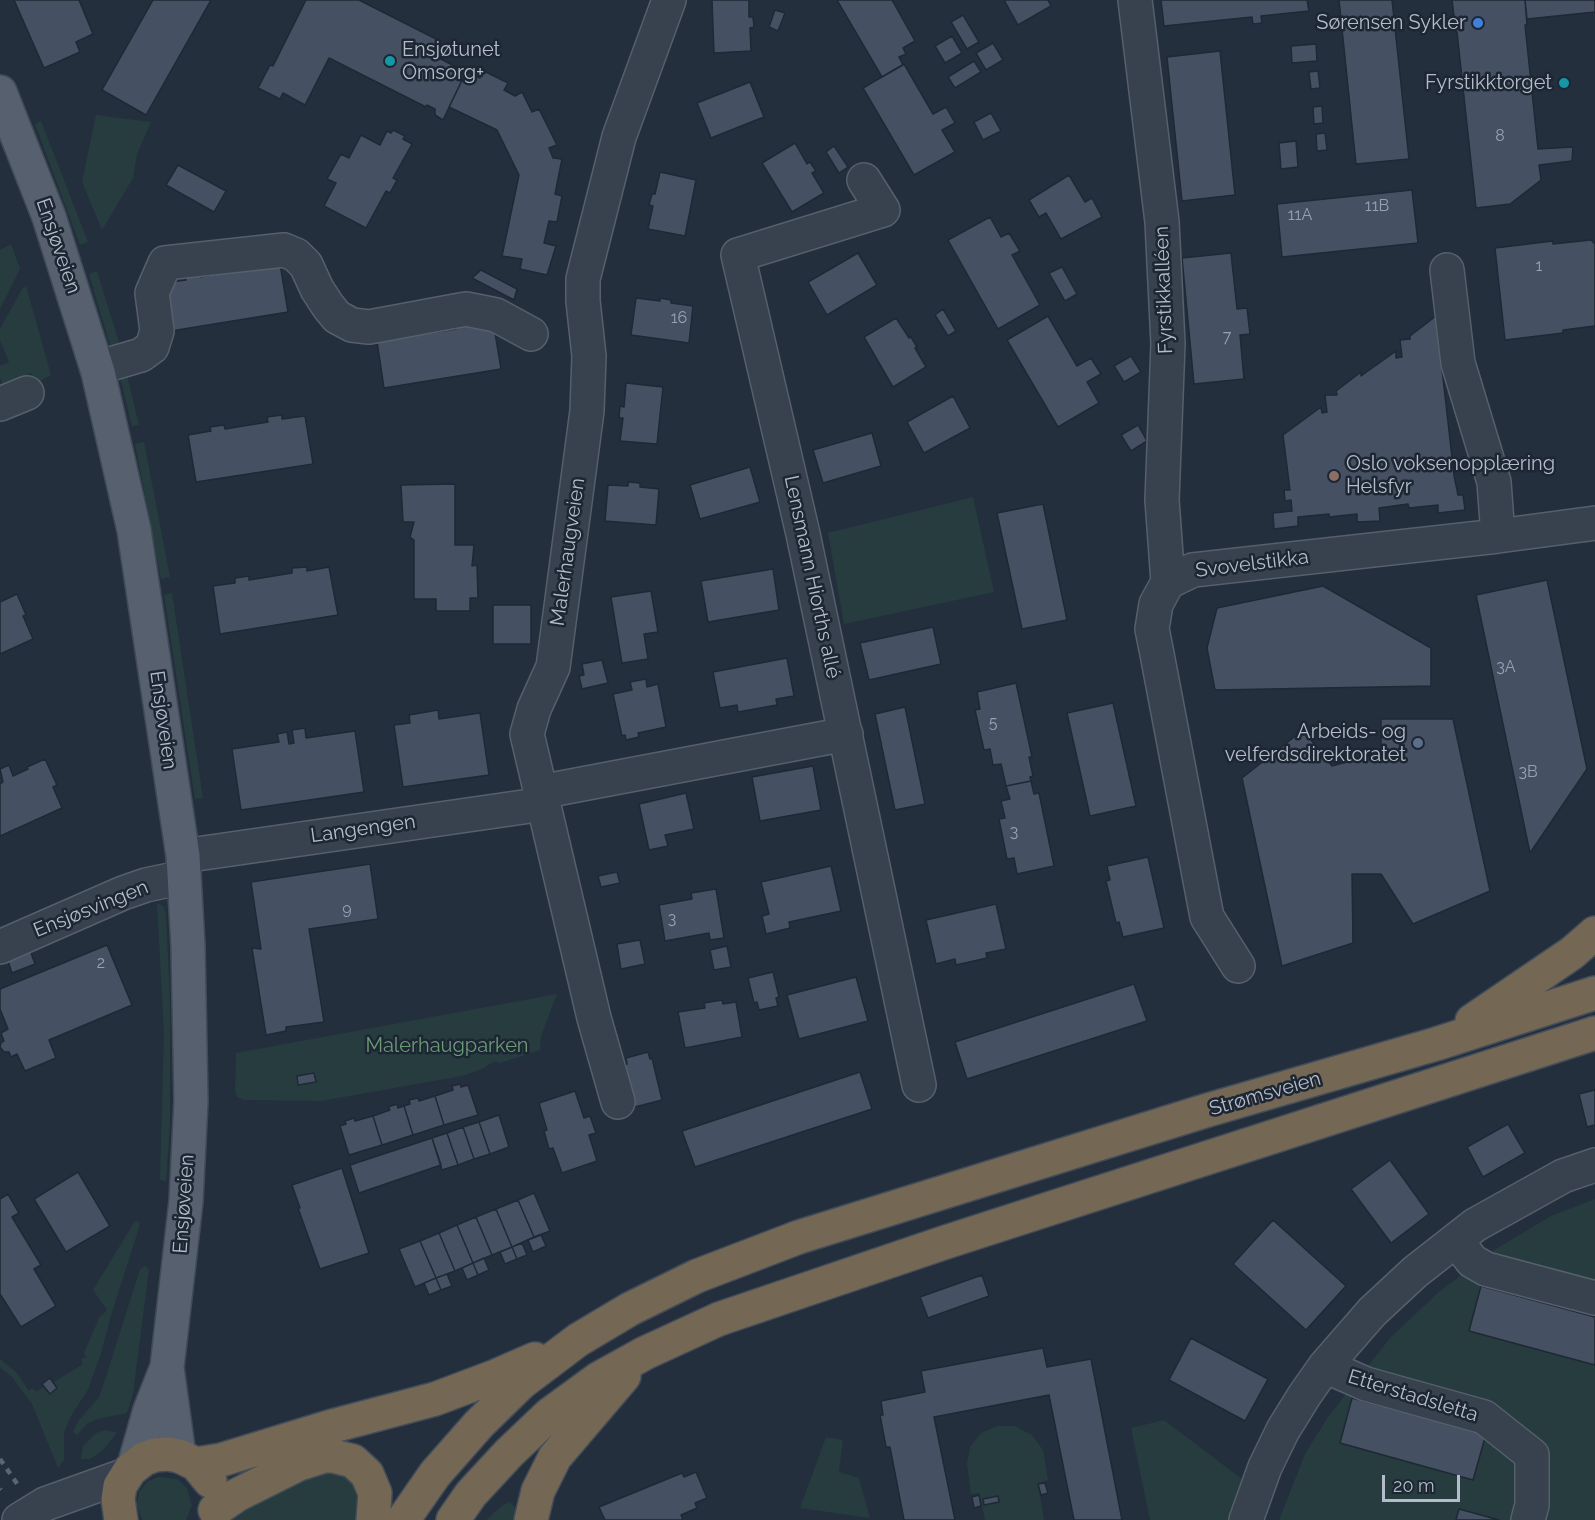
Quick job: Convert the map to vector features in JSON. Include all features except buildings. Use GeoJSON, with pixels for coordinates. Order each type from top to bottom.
{"type":"FeatureCollection","features":[{"type":"Feature","properties":{"kind":"highway"},"geometry":{"type":"LineString","coordinates":[[1436,1044],[1554,966],[1595,933]]}},
{"type":"Feature","properties":{"kind":"highway","name":"Strømsveien"},"geometry":{"type":"LineString","coordinates":[[578,1340],[630,1309],[697,1276],[799,1237],[1208,1110],[1436,1044],[1590,993]]}},
{"type":"Feature","properties":{"kind":"highway"},"geometry":{"type":"LineString","coordinates":[[453,1520],[471,1494],[550,1414],[598,1379],[645,1353],[719,1319],[946,1242],[1591,1035]]}},
{"type":"Feature","properties":{"kind":"highway"},"geometry":{"type":"LineString","coordinates":[[121,1520],[118,1499],[120,1486],[130,1470],[155,1455],[167,1454],[188,1460],[221,1460],[329,1427],[435,1399],[496,1376],[578,1340]]}},
{"type":"Feature","properties":{"kind":"highway"},"geometry":{"type":"LineString","coordinates":[[403,1520],[435,1474],[479,1424],[521,1383],[578,1340]]}},
{"type":"Feature","properties":{"kind":"highway"},"geometry":{"type":"LineString","coordinates":[[531,1520],[538,1491],[555,1457],[645,1353]]}},
{"type":"Feature","properties":{"kind":"highway"},"geometry":{"type":"LineString","coordinates":[[213,1515],[237,1495],[299,1464],[324,1456],[333,1456],[353,1461],[367,1474],[375,1493],[374,1520]]}},
{"type":"Feature","properties":{"kind":"highway"},"geometry":{"type":"LineString","coordinates":[[188,1460],[212,1484],[215,1497],[213,1515]]}},
{"type":"Feature","properties":{"kind":"main road","name":"Ensjøveien"},"geometry":{"type":"LineString","coordinates":[[0,92],[49,217],[97,368],[134,530],[184,867],[191,1101],[186,1201],[167,1367],[130,1470]]}},
{"type":"Feature","properties":{"kind":"main road","name":"Ensjøveien"},"geometry":{"type":"LineString","coordinates":[[167,1367],[188,1460]]}},
{"type":"Feature","properties":{"kind":"street","name":"Malerhaugveien"},"geometry":{"type":"LineString","coordinates":[[618,1102],[594,1018],[527,734],[534,709],[553,667],[587,411],[588,356],[583,279],[619,137],[669,0]]}},
{"type":"Feature","properties":{"kind":"street","name":"Fyrstikkalléen"},"geometry":{"type":"LineString","coordinates":[[1135,0],[1162,222],[1168,344],[1162,500],[1168,582]]}},
{"type":"Feature","properties":{"kind":"street","name":"Lensmann Hiorths allé"},"geometry":{"type":"LineString","coordinates":[[864,180],[883,210],[738,255],[766,370],[846,734],[919,1084]]}},
{"type":"Feature","properties":{"kind":"street"},"geometry":{"type":"LineString","coordinates":[[97,368],[141,355],[152,347],[158,332],[152,293],[165,263],[284,250],[296,255],[306,265],[328,306],[337,317],[352,325],[369,327],[466,309],[495,315],[531,334]]}},
{"type":"Feature","properties":{"kind":"street"},"geometry":{"type":"LineString","coordinates":[[1447,270],[1458,363],[1494,482],[1498,536]]}},
{"type":"Feature","properties":{"kind":"street","name":"Svovelstikka"},"geometry":{"type":"LineString","coordinates":[[1238,966],[1207,917],[1152,629],[1156,604],[1168,582],[1192,570],[1595,524]]}},
{"type":"Feature","properties":{"kind":"street","name":"Langengen"},"geometry":{"type":"LineString","coordinates":[[184,867],[542,798],[846,734]]}},
{"type":"Feature","properties":{"kind":"street","name":"Ensjøsvingen"},"geometry":{"type":"LineString","coordinates":[[0,947],[184,867]]}},
{"type":"Feature","properties":{"kind":"street","name":"Etterstadsletta"},"geometry":{"type":"LineString","coordinates":[[1246,1520],[1265,1467],[1283,1430],[1325,1366],[1372,1312],[1415,1272],[1475,1225],[1563,1176],[1595,1165]]}},
{"type":"Feature","properties":{"kind":"street"},"geometry":{"type":"LineString","coordinates":[[1456,1240],[1472,1261],[1486,1269],[1595,1298]]}},
{"type":"Feature","properties":{"kind":"street","name":"Etterstadsletta"},"geometry":{"type":"LineString","coordinates":[[1325,1366],[1366,1384],[1484,1417],[1532,1455],[1532,1504],[1528,1520]]}},
{"type":"Feature","properties":{"kind":"street"},"geometry":{"type":"LineString","coordinates":[[19,1520],[45,1504],[130,1470]]}},
{"type":"Feature","properties":{"kind":"green space"},"geometry":{"type":"Polygon","coordinates":[[[96,115],[151,122],[137,154],[133,178],[102,230],[82,182],[96,115]]]}},
{"type":"Feature","properties":{"kind":"green space"},"geometry":{"type":"Polygon","coordinates":[[[41,121],[88,242],[80,245],[35,124],[41,121]]]}},
{"type":"Feature","properties":{"kind":"green space"},"geometry":{"type":"Polygon","coordinates":[[[11,244],[20,269],[0,309],[0,250],[11,244]]]}},
{"type":"Feature","properties":{"kind":"green space"},"geometry":{"type":"Polygon","coordinates":[[[97,271],[121,349],[112,352],[89,274],[97,271]]]}},
{"type":"Feature","properties":{"kind":"green space"},"geometry":{"type":"Polygon","coordinates":[[[26,286],[51,375],[36,383],[31,373],[3,386],[0,366],[9,362],[0,340],[0,329],[22,289],[26,286]]]}},
{"type":"Feature","properties":{"kind":"green space"},"geometry":{"type":"Polygon","coordinates":[[[125,367],[139,425],[132,426],[118,369],[125,367]]]}},
{"type":"Feature","properties":{"kind":"green space"},"geometry":{"type":"Polygon","coordinates":[[[144,442],[170,577],[161,579],[135,444],[144,442]]]}},
{"type":"Feature","properties":{"kind":"green space"},"geometry":{"type":"Polygon","coordinates":[[[973,497],[994,592],[844,624],[828,533],[973,497]]]}},
{"type":"Feature","properties":{"kind":"green space"},"geometry":{"type":"Polygon","coordinates":[[[172,593],[203,798],[195,799],[164,595],[172,593]]]}},
{"type":"Feature","properties":{"kind":"green space"},"geometry":{"type":"Polygon","coordinates":[[[157,903],[163,906],[166,913],[170,1001],[170,1125],[166,1181],[160,1180],[164,1034],[157,903]]]}},
{"type":"Feature","properties":{"kind":"green space","name":"Malerhaugparken"},"geometry":{"type":"Polygon","coordinates":[[[557,994],[541,1036],[540,1050],[500,1063],[495,1061],[482,1069],[462,1076],[321,1101],[244,1100],[237,1097],[235,1091],[236,1053],[557,994]]]}},
{"type":"Feature","properties":{"kind":"green space"},"geometry":{"type":"Polygon","coordinates":[[[1595,1199],[1595,1520],[1279,1520],[1305,1454],[1328,1417],[1390,1338],[1440,1291],[1494,1250],[1551,1216],[1595,1199]]]}},
{"type":"Feature","properties":{"kind":"green space"},"geometry":{"type":"Polygon","coordinates":[[[135,1221],[140,1222],[138,1231],[101,1353],[88,1390],[72,1414],[64,1432],[64,1460],[58,1468],[32,1404],[12,1377],[0,1367],[0,1359],[16,1372],[29,1391],[32,1388],[36,1392],[43,1387],[49,1394],[57,1388],[54,1382],[83,1364],[81,1359],[86,1357],[84,1353],[99,1318],[107,1310],[93,1290],[135,1221]]]}},
{"type":"Feature","properties":{"kind":"green space"},"geometry":{"type":"Polygon","coordinates":[[[145,1266],[149,1269],[133,1394],[127,1413],[97,1419],[87,1424],[77,1435],[73,1432],[79,1420],[99,1397],[140,1269],[145,1266]]]}},
{"type":"Feature","properties":{"kind":"green space"},"geometry":{"type":"Polygon","coordinates":[[[1164,1420],[1242,1479],[1229,1520],[1150,1520],[1131,1428],[1164,1420]]]}},
{"type":"Feature","properties":{"kind":"green space"},"geometry":{"type":"Polygon","coordinates":[[[998,1426],[1014,1426],[1032,1435],[1043,1450],[1048,1480],[1038,1483],[1044,1520],[985,1520],[979,1493],[971,1494],[967,1464],[970,1447],[981,1433],[998,1426]]]}},
{"type":"Feature","properties":{"kind":"green space"},"geometry":{"type":"Polygon","coordinates":[[[106,1430],[117,1433],[102,1451],[90,1459],[81,1459],[83,1446],[96,1433],[106,1430]]]}},
{"type":"Feature","properties":{"kind":"green space"},"geometry":{"type":"Polygon","coordinates":[[[826,1437],[843,1440],[839,1472],[859,1478],[870,1518],[800,1508],[826,1437]]]}},
{"type":"Feature","properties":{"kind":"green space"},"geometry":{"type":"Polygon","coordinates":[[[336,1469],[347,1477],[354,1487],[359,1501],[355,1520],[232,1520],[252,1500],[285,1480],[336,1469]]]}},
{"type":"Feature","properties":{"kind":"green space"},"geometry":{"type":"Polygon","coordinates":[[[158,1477],[177,1479],[187,1488],[192,1505],[186,1520],[143,1520],[141,1517],[137,1505],[139,1492],[147,1482],[158,1477]]]}},
{"type":"Feature","properties":{"kind":"green space"},"geometry":{"type":"Polygon","coordinates":[[[510,1502],[515,1508],[515,1520],[486,1520],[503,1505],[510,1502]]]}},
{"type":"Feature","properties":{"kind":"railway"},"geometry":{"type":"LineString","coordinates":[[0,1459],[18,1485]]}},
{"type":"Feature","properties":{"kind":"place","name":"Sørensen Sykler"},"geometry":{"type":"Point","coordinates":[1478,23]}},
{"type":"Feature","properties":{"kind":"place","name":"Ensjøtunet Omsorg+"},"geometry":{"type":"Point","coordinates":[390,61]}},
{"type":"Feature","properties":{"kind":"place","name":"Fyrstikktorget"},"geometry":{"type":"Point","coordinates":[1564,83]}},
{"type":"Feature","properties":{"kind":"place","name":"Oslo voksenopplæring Helsfyr"},"geometry":{"type":"Point","coordinates":[1334,476]}},
{"type":"Feature","properties":{"kind":"place","name":"Arbeids- og velferdsdirektoratet"},"geometry":{"type":"Point","coordinates":[1418,743]}}]}
